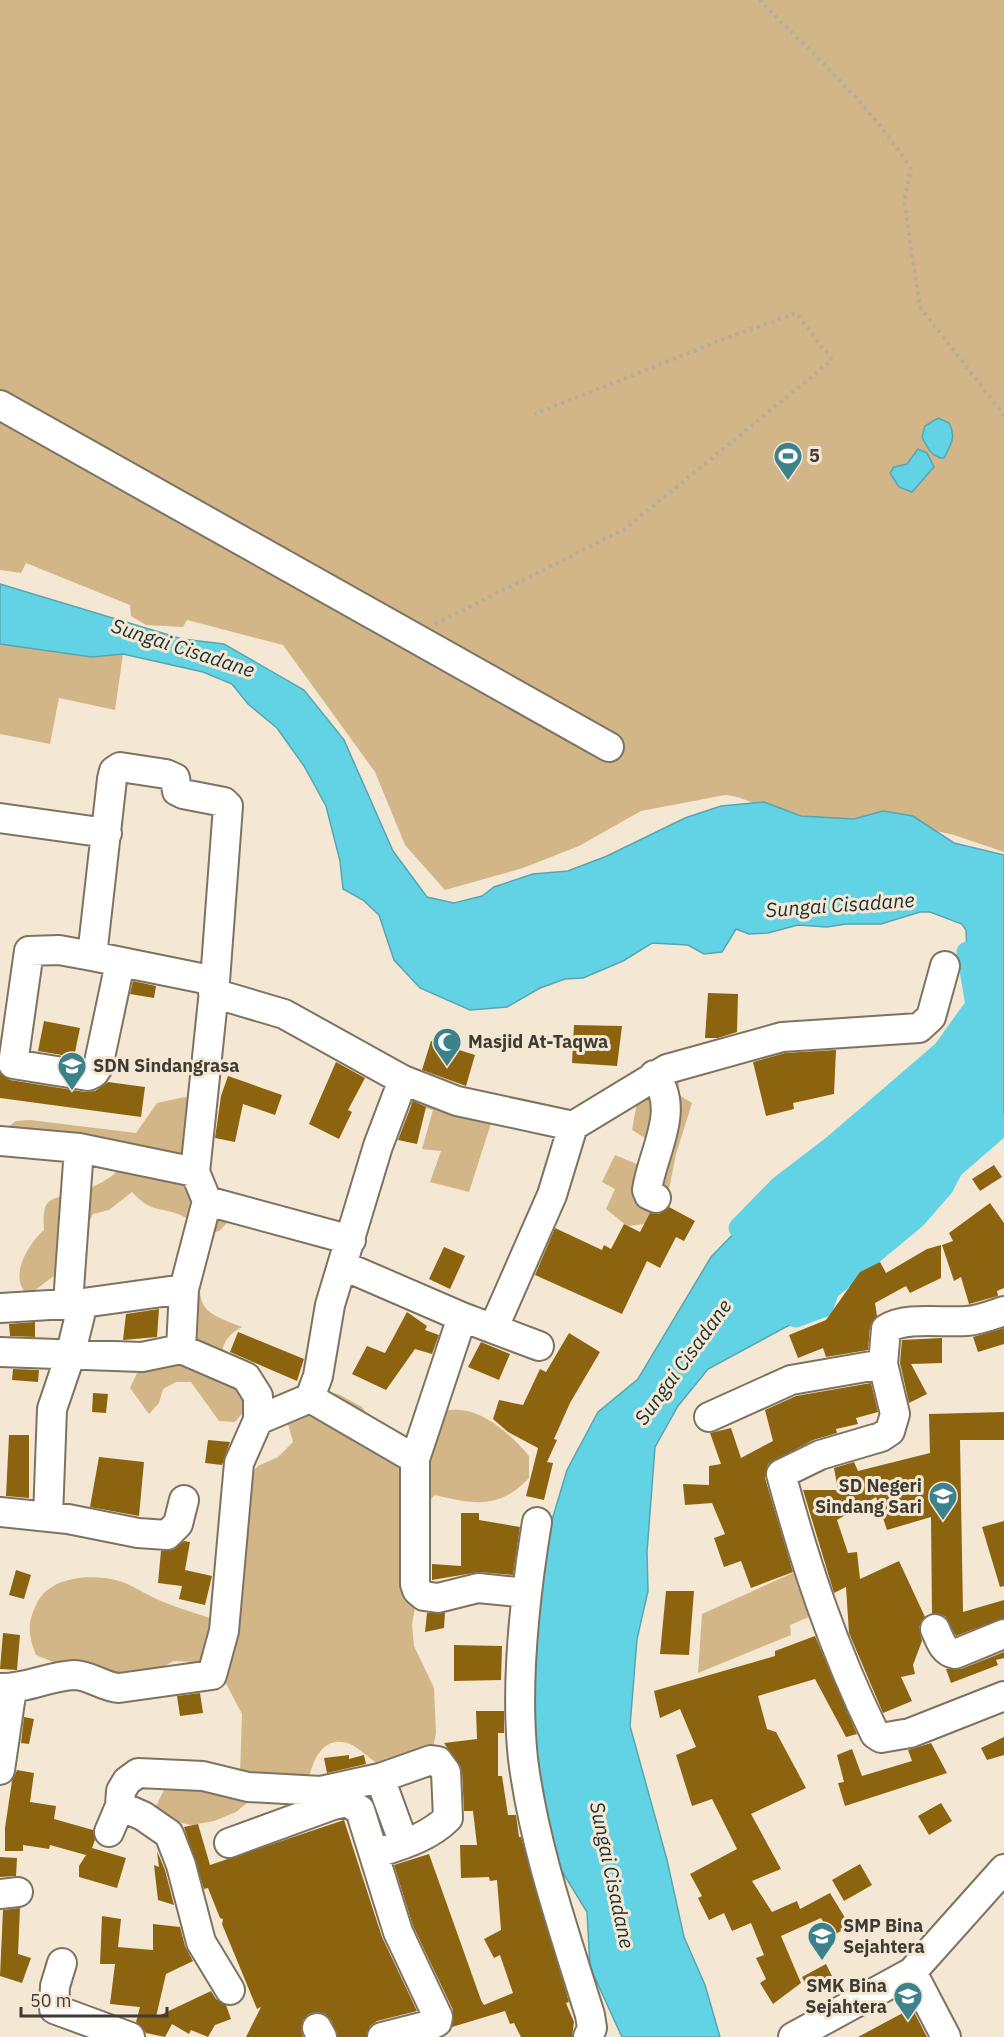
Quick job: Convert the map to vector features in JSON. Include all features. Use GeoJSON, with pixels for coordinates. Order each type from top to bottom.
{"type":"FeatureCollection","features":[{"type":"Feature","properties":{"kind":"street"},"geometry":{"type":"LineString","coordinates":[[0,405],[609,747]]}},
{"type":"Feature","properties":{"kind":"street"},"geometry":{"type":"LineString","coordinates":[[92,956],[114,771],[120,768],[166,774],[175,778],[177,791],[224,802],[228,806],[214,987],[195,1172],[207,1201],[184,1289],[181,1349]]}},
{"type":"Feature","properties":{"kind":"street"},"geometry":{"type":"LineString","coordinates":[[0,818],[107,833]]}},
{"type":"Feature","properties":{"kind":"street"},"geometry":{"type":"LineString","coordinates":[[120,963],[98,1067],[94,1074],[88,1076],[13,1064],[29,951],[59,950],[92,956],[120,963],[214,987],[284,1014],[403,1080],[457,1101],[573,1126]]}},
{"type":"Feature","properties":{"kind":"street"},"geometry":{"type":"LineString","coordinates":[[494,1328],[552,1195],[573,1126],[654,1075],[782,1036],[919,1028],[930,1017],[945,966]]}},
{"type":"Feature","properties":{"kind":"street"},"geometry":{"type":"LineString","coordinates":[[654,1075],[660,1082],[667,1104],[647,1190],[649,1196],[656,1198]]}},
{"type":"Feature","properties":{"kind":"street"},"geometry":{"type":"LineString","coordinates":[[258,1420],[310,1398],[318,1376],[330,1305],[348,1253],[378,1146],[403,1080]]}},
{"type":"Feature","properties":{"kind":"street"},"geometry":{"type":"LineString","coordinates":[[0,1141],[79,1148],[195,1172]]}},
{"type":"Feature","properties":{"kind":"street"},"geometry":{"type":"LineString","coordinates":[[48,1517],[52,1409],[70,1356],[76,1303],[79,1148]]}},
{"type":"Feature","properties":{"kind":"street"},"geometry":{"type":"LineString","coordinates":[[207,1201],[348,1253],[462,1317],[539,1346]]}},
{"type":"Feature","properties":{"kind":"street"},"geometry":{"type":"LineString","coordinates":[[0,1308],[76,1303],[184,1289]]}},
{"type":"Feature","properties":{"kind":"street"},"geometry":{"type":"LineString","coordinates":[[1004,1311],[970,1321],[892,1325],[886,1329],[883,1364],[895,1414],[890,1431],[881,1437],[820,1455],[781,1474],[804,1562],[847,1676],[875,1734],[881,1738],[910,1733],[1004,1696]]}},
{"type":"Feature","properties":{"kind":"street"},"geometry":{"type":"LineString","coordinates":[[462,1317],[415,1459],[414,1584],[424,1596],[438,1598],[478,1588],[527,1593]]}},
{"type":"Feature","properties":{"kind":"street"},"geometry":{"type":"LineString","coordinates":[[0,1352],[142,1357],[181,1349],[246,1377],[258,1396],[258,1420],[239,1463],[224,1631],[212,1675],[119,1688],[107,1687],[91,1678],[74,1675],[6,1688],[0,1770]]}},
{"type":"Feature","properties":{"kind":"street"},"geometry":{"type":"LineString","coordinates":[[709,1417],[790,1380],[883,1364]]}},
{"type":"Feature","properties":{"kind":"street"},"geometry":{"type":"LineString","coordinates":[[310,1398],[415,1459]]}},
{"type":"Feature","properties":{"kind":"street"},"geometry":{"type":"LineString","coordinates":[[0,1512],[87,1521],[138,1533],[167,1534],[178,1524],[184,1500]]}},
{"type":"Feature","properties":{"kind":"street"},"geometry":{"type":"LineString","coordinates":[[537,1522],[527,1593],[522,1697],[523,1757],[536,1832],[590,2015],[592,2028],[588,2037]]}},
{"type":"Feature","properties":{"kind":"street"},"geometry":{"type":"LineString","coordinates":[[935,1629],[948,1653],[955,1654],[1002,1639]]}},
{"type":"Feature","properties":{"kind":"street"},"geometry":{"type":"LineString","coordinates":[[109,1832],[120,1806],[121,1791],[127,1781],[138,1773],[210,1777],[248,1787],[321,1791],[381,1778],[431,1760],[438,1761],[446,1773],[448,1818],[438,1828],[404,1844],[374,1854]]}},
{"type":"Feature","properties":{"kind":"street"},"geometry":{"type":"LineString","coordinates":[[381,1778],[404,1844]]}},
{"type":"Feature","properties":{"kind":"street"},"geometry":{"type":"LineString","coordinates":[[229,1844],[347,1802],[360,1810],[398,1932],[438,2016],[437,2022],[433,2024],[382,2037]]}},
{"type":"Feature","properties":{"kind":"street"},"geometry":{"type":"LineString","coordinates":[[120,1806],[143,1816],[169,1834],[181,1865],[201,1942],[230,1990]]}},
{"type":"Feature","properties":{"kind":"street"},"geometry":{"type":"LineString","coordinates":[[793,2037],[912,1972],[1004,1869]]}},
{"type":"Feature","properties":{"kind":"street"},"geometry":{"type":"LineString","coordinates":[[62,1963],[55,1986],[54,2009],[130,2037]]}},
{"type":"Feature","properties":{"kind":"street"},"geometry":{"type":"LineString","coordinates":[[912,1972],[946,2037]]}},
{"type":"Feature","properties":{"kind":"path"},"geometry":{"type":"LineString","coordinates":[[759,0],[875,119],[890,136],[911,169],[904,201],[920,307],[1004,415]]}},
{"type":"Feature","properties":{"kind":"path"},"geometry":{"type":"LineString","coordinates":[[412,635],[625,529],[832,360],[796,314],[716,342],[535,414]]}},
{"type":"Feature","properties":{"kind":"shaded area"},"geometry":{"type":"Polygon","coordinates":[[[0,0],[1004,0],[1004,852],[954,835],[875,817],[866,825],[806,820],[779,814],[740,798],[725,795],[641,811],[579,846],[523,868],[445,890],[405,845],[375,772],[283,645],[187,620],[183,627],[146,625],[131,616],[130,605],[26,563],[21,573],[0,570],[0,0]]]}},
{"type":"Feature","properties":{"kind":"shaded area"},"geometry":{"type":"Polygon","coordinates":[[[0,644],[92,657],[123,654],[115,710],[59,698],[50,744],[0,734],[0,644]]]}},
{"type":"Feature","properties":{"kind":"shaded area"},"geometry":{"type":"Polygon","coordinates":[[[679,1077],[679,1095],[692,1103],[676,1154],[668,1194],[656,1205],[646,1224],[627,1226],[606,1209],[615,1189],[602,1182],[615,1155],[646,1168],[655,1144],[632,1130],[640,1086],[679,1077]]]}},
{"type":"Feature","properties":{"kind":"shaded area"},"geometry":{"type":"Polygon","coordinates":[[[414,1092],[493,1117],[469,1192],[430,1182],[441,1151],[422,1149],[433,1110],[410,1104],[414,1092]]]}},
{"type":"Feature","properties":{"kind":"shaded area"},"geometry":{"type":"Polygon","coordinates":[[[185,1097],[198,1102],[198,1133],[180,1159],[231,1219],[219,1231],[205,1235],[199,1288],[201,1298],[211,1313],[242,1327],[225,1342],[222,1354],[223,1377],[245,1395],[245,1410],[235,1422],[219,1421],[191,1382],[176,1382],[163,1389],[159,1403],[149,1414],[130,1388],[137,1373],[176,1349],[188,1219],[172,1212],[153,1208],[132,1192],[109,1210],[93,1214],[66,1267],[27,1296],[20,1282],[20,1268],[26,1253],[44,1230],[47,1203],[80,1192],[105,1180],[117,1171],[122,1157],[3,1131],[16,1121],[30,1120],[136,1133],[157,1103],[185,1097]]]}},
{"type":"Feature","properties":{"kind":"shaded area"},"geometry":{"type":"Polygon","coordinates":[[[296,1387],[318,1388],[340,1395],[362,1407],[375,1426],[395,1440],[409,1435],[429,1418],[447,1410],[474,1413],[498,1426],[529,1456],[529,1478],[507,1495],[485,1502],[461,1501],[435,1495],[417,1513],[420,1579],[412,1625],[414,1646],[434,1688],[436,1733],[433,1748],[378,1764],[350,1744],[333,1742],[321,1750],[317,1756],[309,1779],[253,1798],[236,1812],[214,1821],[192,1825],[170,1821],[156,1806],[165,1788],[240,1774],[242,1714],[220,1672],[194,1662],[174,1661],[133,1682],[70,1669],[36,1655],[30,1635],[32,1616],[44,1593],[53,1586],[76,1578],[89,1577],[125,1583],[161,1601],[210,1618],[234,1539],[245,1481],[258,1466],[278,1457],[293,1442],[282,1402],[296,1387]]]}},
{"type":"Feature","properties":{"kind":"shaded area"},"geometry":{"type":"Polygon","coordinates":[[[797,1571],[816,1614],[790,1625],[791,1635],[698,1673],[702,1614],[797,1571]]]}},
{"type":"Feature","properties":{"kind":"water"},"geometry":{"type":"Polygon","coordinates":[[[938,418],[949,423],[952,433],[952,441],[944,458],[933,454],[922,437],[925,426],[938,418]]]}},
{"type":"Feature","properties":{"kind":"water"},"geometry":{"type":"Polygon","coordinates":[[[918,449],[927,453],[934,467],[912,492],[899,487],[890,473],[894,467],[907,464],[918,449]]]}},
{"type":"Feature","properties":{"kind":"water","name":"Sungai Cisadane"},"geometry":{"type":"Polygon","coordinates":[[[0,584],[182,639],[224,644],[304,690],[344,740],[393,851],[427,897],[454,903],[482,896],[494,887],[533,874],[568,871],[607,856],[685,818],[721,806],[764,802],[801,816],[854,819],[883,811],[913,816],[954,843],[1004,855],[1004,1126],[952,1167],[943,1187],[915,1219],[829,1290],[823,1307],[708,1369],[678,1406],[655,1447],[647,1552],[648,1591],[637,1639],[630,1726],[667,1860],[684,1937],[705,1985],[720,2037],[622,2037],[590,1967],[587,1912],[555,1860],[532,1747],[532,1686],[538,1593],[552,1520],[567,1470],[598,1412],[638,1379],[711,1257],[780,1186],[835,1144],[943,1051],[976,1005],[967,952],[966,930],[962,924],[930,912],[920,912],[881,924],[846,924],[827,927],[798,925],[768,933],[749,934],[736,929],[722,952],[704,954],[688,945],[652,943],[623,961],[583,978],[565,979],[540,988],[507,1007],[470,1010],[420,988],[394,960],[379,915],[363,900],[343,889],[340,861],[326,806],[304,766],[277,728],[248,704],[232,684],[203,672],[123,654],[92,657],[0,644],[0,584]]]}},
{"type":"Feature","properties":{"kind":"building"},"geometry":{"type":"Polygon","coordinates":[[[133,981],[156,986],[154,998],[130,994],[133,981]]]}},
{"type":"Feature","properties":{"kind":"building"},"geometry":{"type":"Polygon","coordinates":[[[708,993],[738,994],[737,1032],[718,1038],[705,1038],[708,993]]]}},
{"type":"Feature","properties":{"kind":"building"},"geometry":{"type":"Polygon","coordinates":[[[44,1021],[80,1028],[74,1057],[38,1051],[44,1021]]]}},
{"type":"Feature","properties":{"kind":"building"},"geometry":{"type":"Polygon","coordinates":[[[574,1025],[622,1026],[617,1066],[572,1063],[574,1025]]]}},
{"type":"Feature","properties":{"kind":"building","name":"Masjid At-Taqwa"},"geometry":{"type":"Polygon","coordinates":[[[431,1041],[475,1055],[466,1086],[422,1070],[431,1041]]]}},
{"type":"Feature","properties":{"kind":"building"},"geometry":{"type":"Polygon","coordinates":[[[836,1050],[834,1094],[793,1103],[794,1109],[766,1116],[753,1062],[785,1053],[836,1050]]]}},
{"type":"Feature","properties":{"kind":"building"},"geometry":{"type":"Polygon","coordinates":[[[336,1062],[365,1078],[348,1110],[352,1112],[339,1139],[309,1124],[336,1062]]]}},
{"type":"Feature","properties":{"kind":"building","name":"SDN Sindangrasa"},"geometry":{"type":"Polygon","coordinates":[[[0,1073],[10,1080],[85,1092],[95,1091],[108,1082],[145,1087],[141,1117],[0,1098],[0,1073]]]}},
{"type":"Feature","properties":{"kind":"building"},"geometry":{"type":"Polygon","coordinates":[[[228,1076],[282,1095],[275,1115],[243,1104],[235,1142],[215,1138],[221,1096],[228,1076]]]}},
{"type":"Feature","properties":{"kind":"building"},"geometry":{"type":"Polygon","coordinates":[[[413,1101],[426,1107],[417,1144],[398,1140],[413,1101]]]}},
{"type":"Feature","properties":{"kind":"building"},"geometry":{"type":"Polygon","coordinates":[[[994,1165],[1002,1177],[980,1191],[972,1179],[994,1165]]]}},
{"type":"Feature","properties":{"kind":"building"},"geometry":{"type":"Polygon","coordinates":[[[990,1203],[1004,1223],[1004,1288],[997,1291],[998,1296],[969,1304],[961,1277],[954,1281],[942,1245],[953,1241],[949,1233],[990,1203]]]}},
{"type":"Feature","properties":{"kind":"building"},"geometry":{"type":"Polygon","coordinates":[[[669,1207],[695,1221],[684,1241],[676,1237],[660,1268],[647,1261],[622,1314],[535,1275],[555,1228],[602,1250],[604,1245],[611,1249],[624,1224],[640,1232],[650,1213],[659,1214],[669,1207]]]}},
{"type":"Feature","properties":{"kind":"building"},"geometry":{"type":"Polygon","coordinates":[[[941,1245],[941,1278],[910,1293],[906,1286],[875,1303],[877,1316],[870,1327],[868,1350],[826,1357],[823,1348],[798,1358],[789,1335],[826,1320],[860,1272],[880,1262],[886,1273],[927,1249],[941,1245]]]}},
{"type":"Feature","properties":{"kind":"building"},"geometry":{"type":"Polygon","coordinates":[[[444,1247],[465,1256],[450,1289],[429,1279],[444,1247]]]}},
{"type":"Feature","properties":{"kind":"building"},"geometry":{"type":"Polygon","coordinates":[[[159,1309],[157,1337],[123,1340],[126,1314],[159,1309]]]}},
{"type":"Feature","properties":{"kind":"building"},"geometry":{"type":"Polygon","coordinates":[[[407,1312],[427,1326],[425,1330],[439,1335],[432,1354],[415,1349],[386,1390],[352,1374],[367,1346],[385,1353],[407,1312]]]}},
{"type":"Feature","properties":{"kind":"building"},"geometry":{"type":"Polygon","coordinates":[[[35,1322],[35,1337],[10,1336],[9,1324],[35,1322]]]}},
{"type":"Feature","properties":{"kind":"building"},"geometry":{"type":"Polygon","coordinates":[[[1004,1328],[1004,1344],[978,1352],[973,1337],[1004,1328]]]}},
{"type":"Feature","properties":{"kind":"building"},"geometry":{"type":"Polygon","coordinates":[[[238,1332],[304,1359],[297,1381],[230,1352],[238,1332]]]}},
{"type":"Feature","properties":{"kind":"building"},"geometry":{"type":"Polygon","coordinates":[[[569,1333],[600,1352],[570,1403],[554,1439],[557,1440],[547,1462],[553,1463],[544,1500],[526,1496],[538,1448],[508,1432],[493,1419],[499,1400],[523,1405],[540,1369],[546,1372],[569,1333]]]}},
{"type":"Feature","properties":{"kind":"building"},"geometry":{"type":"Polygon","coordinates":[[[942,1338],[942,1363],[911,1364],[927,1394],[909,1403],[900,1363],[902,1340],[942,1338]]]}},
{"type":"Feature","properties":{"kind":"building"},"geometry":{"type":"Polygon","coordinates":[[[481,1342],[510,1354],[499,1380],[468,1367],[481,1342]]]}},
{"type":"Feature","properties":{"kind":"building"},"geometry":{"type":"Polygon","coordinates":[[[13,1369],[39,1370],[38,1382],[12,1380],[13,1369]]]}},
{"type":"Feature","properties":{"kind":"building"},"geometry":{"type":"Polygon","coordinates":[[[871,1383],[878,1412],[856,1418],[858,1424],[836,1429],[837,1433],[813,1440],[768,1464],[765,1478],[793,1572],[751,1588],[741,1561],[724,1567],[714,1538],[725,1534],[712,1503],[685,1505],[683,1484],[709,1485],[709,1466],[721,1464],[710,1433],[731,1428],[741,1458],[773,1441],[765,1410],[796,1396],[871,1383]]]}},
{"type":"Feature","properties":{"kind":"building"},"geometry":{"type":"Polygon","coordinates":[[[93,1393],[108,1394],[106,1413],[92,1412],[93,1393]]]}},
{"type":"Feature","properties":{"kind":"building"},"geometry":{"type":"Polygon","coordinates":[[[1004,1412],[1004,1440],[960,1440],[963,1612],[1004,1600],[1004,1618],[956,1636],[945,1616],[932,1613],[931,1517],[887,1530],[876,1497],[837,1520],[848,1553],[857,1552],[860,1579],[899,1561],[925,1617],[919,1627],[922,1641],[913,1665],[915,1674],[901,1677],[912,1701],[883,1713],[849,1633],[846,1587],[834,1593],[803,1490],[838,1490],[834,1468],[854,1462],[858,1471],[930,1453],[929,1414],[1004,1412]]]}},
{"type":"Feature","properties":{"kind":"building"},"geometry":{"type":"Polygon","coordinates":[[[9,1435],[29,1435],[29,1498],[6,1496],[9,1435]]]}},
{"type":"Feature","properties":{"kind":"building"},"geometry":{"type":"Polygon","coordinates":[[[208,1440],[230,1442],[222,1465],[205,1463],[208,1440]]]}},
{"type":"Feature","properties":{"kind":"building"},"geometry":{"type":"Polygon","coordinates":[[[99,1457],[144,1462],[139,1516],[90,1507],[99,1457]]]}},
{"type":"Feature","properties":{"kind":"building"},"geometry":{"type":"Polygon","coordinates":[[[461,1513],[479,1513],[479,1520],[520,1527],[513,1575],[479,1572],[432,1580],[432,1564],[461,1566],[461,1513]]]}},
{"type":"Feature","properties":{"kind":"building"},"geometry":{"type":"Polygon","coordinates":[[[1004,1521],[1004,1586],[1000,1587],[982,1527],[1004,1521]]]}},
{"type":"Feature","properties":{"kind":"building"},"geometry":{"type":"Polygon","coordinates":[[[184,1541],[190,1542],[185,1570],[212,1576],[205,1605],[179,1599],[182,1586],[158,1583],[161,1551],[173,1550],[184,1541]]]}},
{"type":"Feature","properties":{"kind":"building"},"geometry":{"type":"Polygon","coordinates":[[[16,1570],[31,1575],[24,1599],[9,1595],[16,1570]]]}},
{"type":"Feature","properties":{"kind":"building"},"geometry":{"type":"Polygon","coordinates":[[[666,1591],[694,1591],[689,1655],[660,1654],[666,1591]]]}},
{"type":"Feature","properties":{"kind":"building"},"geometry":{"type":"Polygon","coordinates":[[[427,1613],[445,1613],[444,1628],[425,1632],[427,1613]]]}},
{"type":"Feature","properties":{"kind":"building"},"geometry":{"type":"Polygon","coordinates":[[[3,1633],[20,1635],[17,1670],[0,1669],[3,1633]]]}},
{"type":"Feature","properties":{"kind":"building"},"geometry":{"type":"Polygon","coordinates":[[[815,1636],[857,1734],[846,1737],[815,1679],[758,1696],[767,1729],[776,1732],[806,1788],[751,1814],[781,1869],[752,1881],[772,1912],[797,1901],[800,1909],[830,1893],[850,1926],[832,1936],[821,1918],[781,1936],[801,1983],[773,2004],[760,1983],[766,1979],[756,1958],[764,1955],[751,1923],[732,1931],[724,1913],[709,1920],[698,1898],[702,1896],[690,1874],[737,1849],[712,1799],[692,1806],[676,1755],[696,1747],[680,1709],[660,1718],[654,1691],[775,1656],[775,1651],[815,1636]]]}},
{"type":"Feature","properties":{"kind":"building"},"geometry":{"type":"Polygon","coordinates":[[[454,1645],[502,1646],[501,1680],[454,1681],[454,1645]]]}},
{"type":"Feature","properties":{"kind":"building"},"geometry":{"type":"Polygon","coordinates":[[[1004,1652],[1004,1658],[996,1660],[998,1665],[951,1683],[946,1669],[961,1669],[1004,1652]]]}},
{"type":"Feature","properties":{"kind":"building"},"geometry":{"type":"Polygon","coordinates":[[[200,1693],[203,1713],[180,1716],[177,1696],[200,1693]]]}},
{"type":"Feature","properties":{"kind":"building"},"geometry":{"type":"Polygon","coordinates":[[[476,1711],[504,1711],[504,1733],[498,1733],[498,1776],[502,1776],[508,1815],[516,1815],[519,1837],[521,1837],[569,2002],[566,2003],[574,2022],[572,2037],[521,2037],[514,2023],[510,2024],[505,2011],[452,2027],[453,2010],[413,1926],[394,1865],[429,1854],[484,2005],[513,1993],[500,1955],[494,1958],[484,1939],[501,1930],[497,1880],[490,1881],[489,1877],[461,1878],[460,1845],[477,1845],[473,1811],[464,1811],[462,1771],[444,1743],[477,1739],[476,1711]]]}},
{"type":"Feature","properties":{"kind":"building"},"geometry":{"type":"Polygon","coordinates":[[[24,1717],[34,1719],[29,1744],[21,1743],[24,1717]]]}},
{"type":"Feature","properties":{"kind":"building"},"geometry":{"type":"Polygon","coordinates":[[[1004,1737],[1004,1755],[987,1760],[981,1748],[1004,1737]]]}},
{"type":"Feature","properties":{"kind":"building"},"geometry":{"type":"Polygon","coordinates":[[[931,1743],[947,1773],[845,1806],[838,1783],[844,1782],[837,1755],[852,1749],[862,1776],[912,1761],[908,1750],[931,1743]]]}},
{"type":"Feature","properties":{"kind":"building"},"geometry":{"type":"Polygon","coordinates":[[[349,1755],[349,1759],[364,1755],[366,1764],[327,1773],[324,1758],[349,1755]]]}},
{"type":"Feature","properties":{"kind":"building"},"geometry":{"type":"Polygon","coordinates":[[[17,1770],[34,1773],[30,1802],[56,1806],[54,1819],[93,1830],[95,1840],[92,1848],[126,1858],[117,1888],[79,1877],[79,1866],[86,1855],[50,1845],[49,1849],[23,1845],[23,1851],[5,1851],[5,1828],[12,1781],[17,1770]]]}},
{"type":"Feature","properties":{"kind":"building"},"geometry":{"type":"Polygon","coordinates":[[[941,1803],[952,1821],[929,1835],[918,1816],[941,1803]]]}},
{"type":"Feature","properties":{"kind":"building"},"geometry":{"type":"Polygon","coordinates":[[[344,1820],[382,1937],[417,2011],[377,2021],[370,2026],[366,2037],[338,2037],[331,2020],[325,2014],[317,2012],[309,2014],[303,2020],[301,2028],[303,2037],[246,2037],[261,2007],[257,2009],[222,1924],[223,1919],[220,1918],[208,1888],[204,1889],[184,1827],[198,1824],[210,1865],[344,1820]]]}},
{"type":"Feature","properties":{"kind":"building"},"geometry":{"type":"Polygon","coordinates":[[[157,1851],[165,1870],[174,1905],[158,1900],[154,1865],[159,1867],[157,1851]]]}},
{"type":"Feature","properties":{"kind":"building"},"geometry":{"type":"Polygon","coordinates":[[[0,1857],[17,1858],[16,1876],[0,1877],[0,1857]]]}},
{"type":"Feature","properties":{"kind":"building"},"geometry":{"type":"Polygon","coordinates":[[[860,1864],[872,1885],[844,1901],[832,1880],[860,1864]]]}},
{"type":"Feature","properties":{"kind":"building"},"geometry":{"type":"Polygon","coordinates":[[[20,1908],[18,1954],[31,1958],[22,1983],[0,1976],[3,1910],[20,1908]]]}},
{"type":"Feature","properties":{"kind":"building"},"geometry":{"type":"Polygon","coordinates":[[[102,1916],[121,1919],[118,1947],[153,1950],[153,1924],[180,1927],[185,1946],[193,1961],[166,1974],[156,2017],[211,1991],[216,1999],[226,2005],[231,2019],[215,2025],[208,2037],[191,2030],[189,2034],[172,2024],[165,2037],[146,2033],[136,2022],[140,2007],[110,2004],[115,1964],[100,1964],[102,1916]]]}},
{"type":"Feature","properties":{"kind":"building"},"geometry":{"type":"Polygon","coordinates":[[[826,1964],[834,1980],[810,1993],[802,1977],[826,1964]]]}},
{"type":"Feature","properties":{"kind":"building","name":"SMK Bina Sejahtera"},"geometry":{"type":"Polygon","coordinates":[[[912,2008],[927,2037],[858,2037],[912,2008]]]}},
{"type":"Feature","properties":{"kind":"waterway"},"geometry":{"type":"LineString","coordinates":[[739,1228],[780,1186],[835,1144],[943,1051],[976,1005],[967,952]]}},
{"type":"Feature","properties":{"kind":"waterway"},"geometry":{"type":"LineString","coordinates":[[796,1317],[823,1307],[829,1290],[915,1219],[943,1187],[953,1168],[1004,1124]]}},
{"type":"Feature","properties":{"kind":"place","name":"5"},"geometry":{"type":"Point","coordinates":[788,482]}},
{"type":"Feature","properties":{"kind":"place","name":"Masjid At-Taqwa"},"geometry":{"type":"Point","coordinates":[447,1068]}},
{"type":"Feature","properties":{"kind":"place","name":"SDN Sindangrasa"},"geometry":{"type":"Point","coordinates":[72,1092]}},
{"type":"Feature","properties":{"kind":"place","name":"SD Negeri Sindang Sari"},"geometry":{"type":"Point","coordinates":[943,1522]}},
{"type":"Feature","properties":{"kind":"place","name":"SMP Bina Sejahtera"},"geometry":{"type":"Point","coordinates":[822,1962]}},
{"type":"Feature","properties":{"kind":"place","name":"SMK Bina Sejahtera"},"geometry":{"type":"Point","coordinates":[908,2022]}}]}
